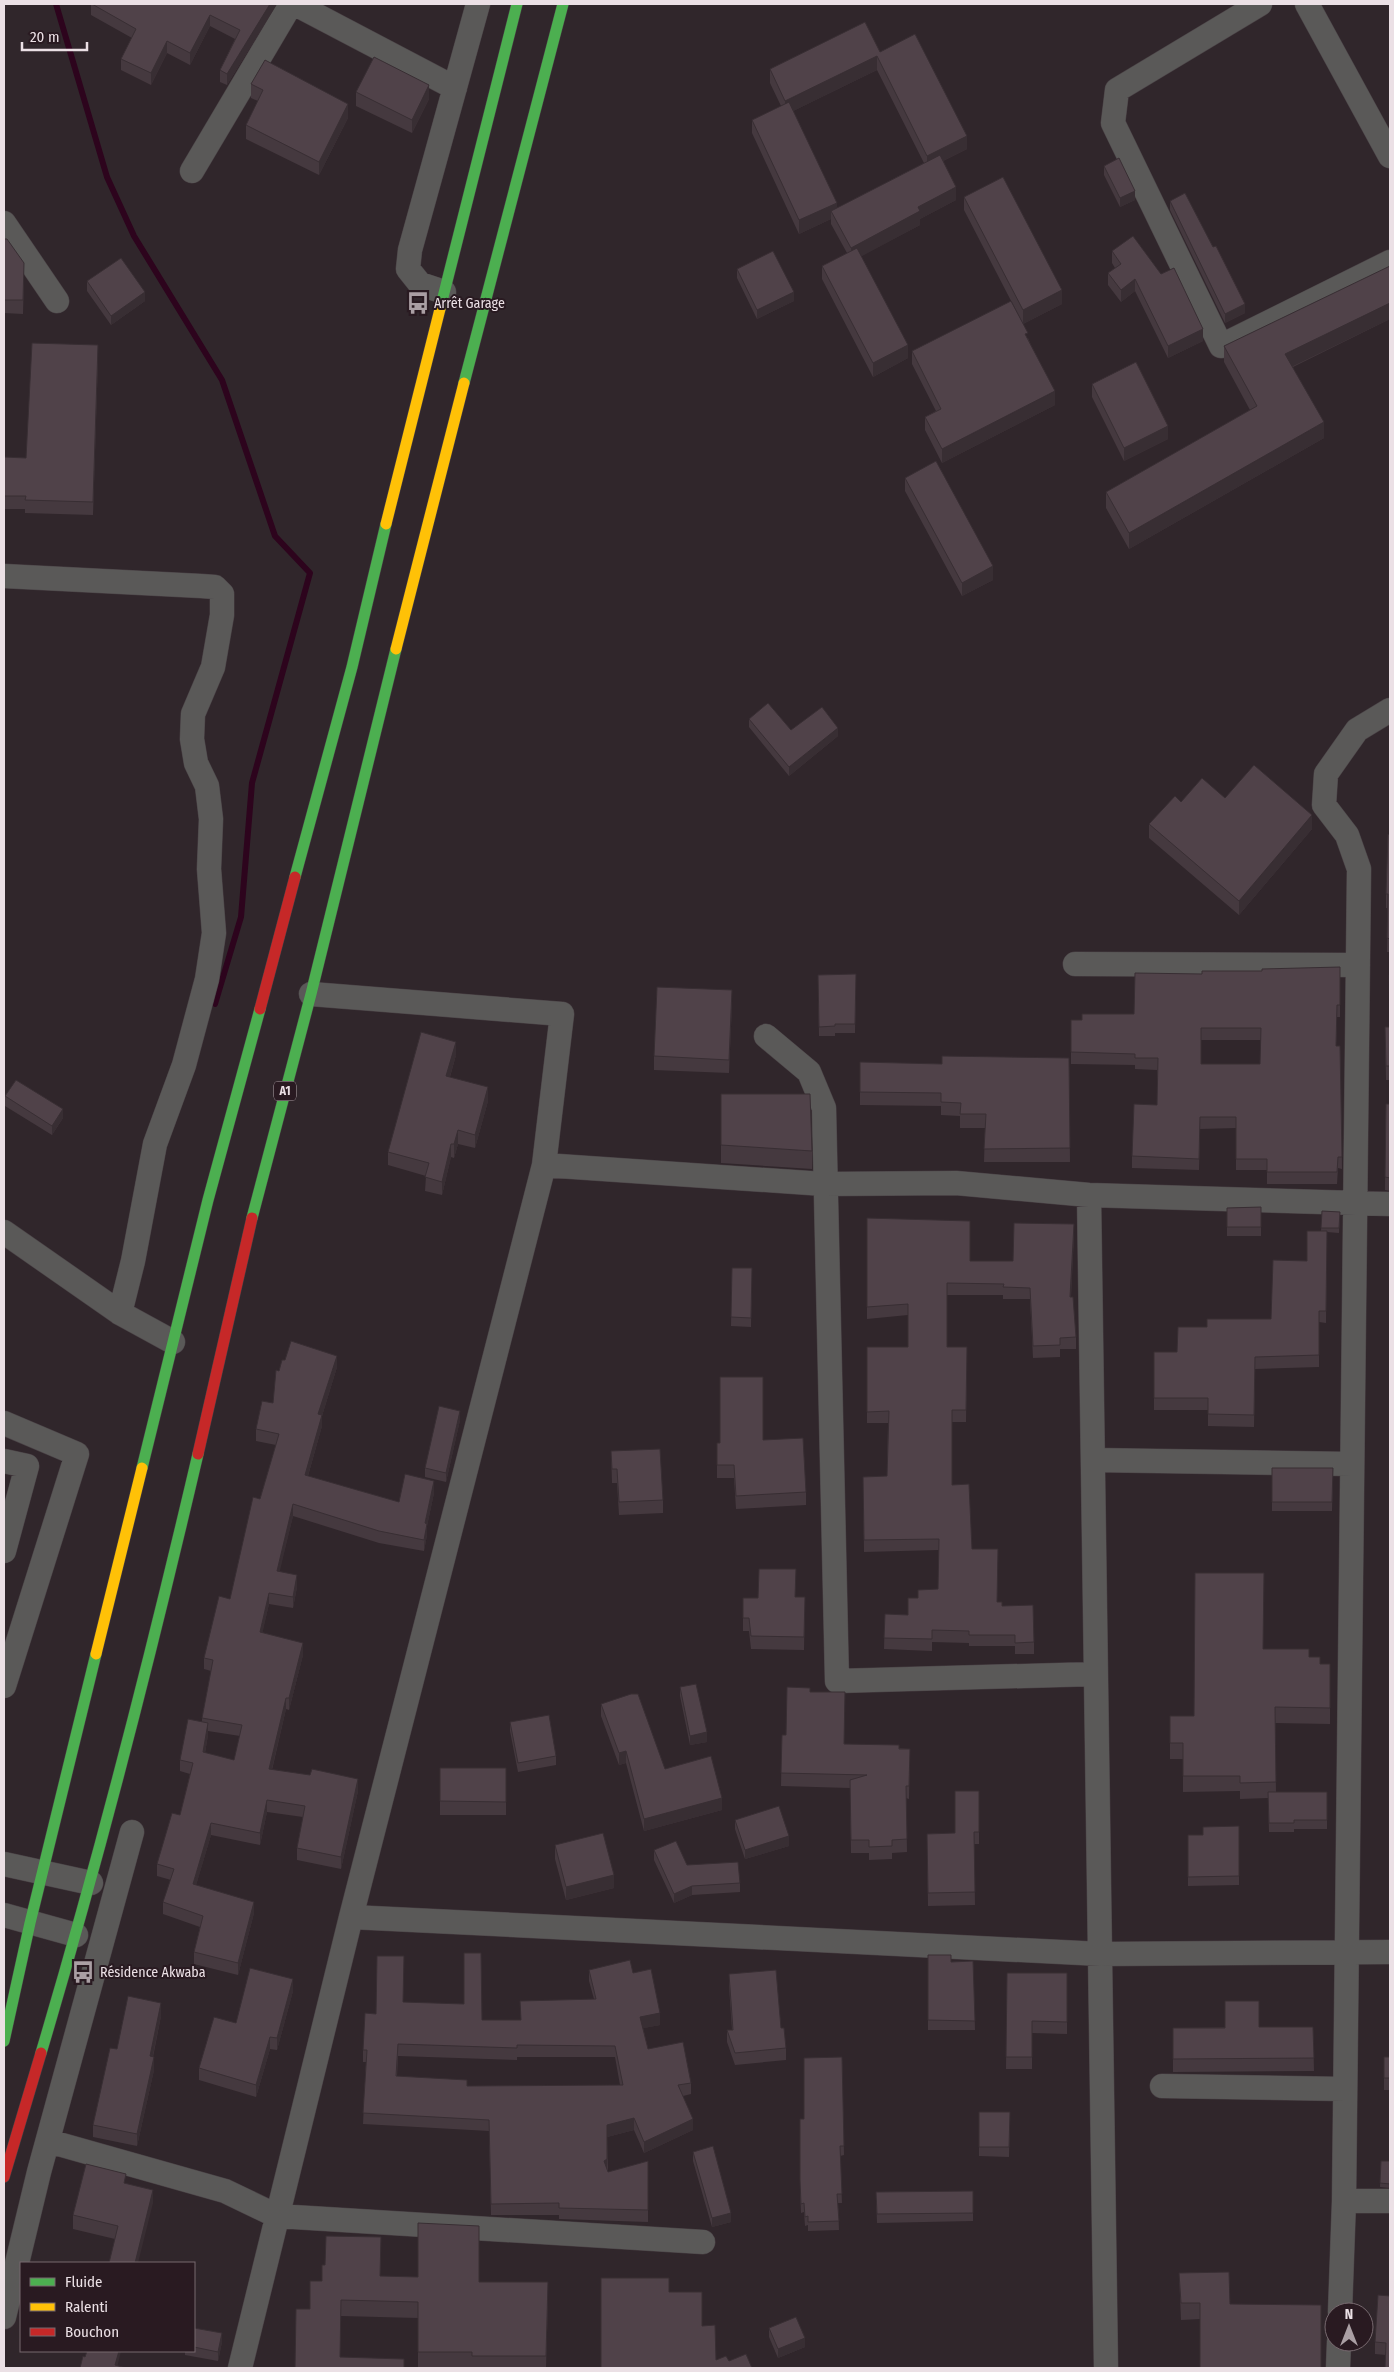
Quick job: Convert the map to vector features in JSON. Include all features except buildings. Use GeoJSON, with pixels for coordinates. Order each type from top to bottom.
{"type":"FeatureCollection","features":[{"type":"Feature","properties":{"kind":"main road"},"geometry":{"type":"LineString","coordinates":[[4,2041],[30,1923],[210,1191],[352,667],[517,4]]}},
{"type":"Feature","properties":{"kind":"main road","name":"A1"},"geometry":{"type":"LineString","coordinates":[[4,2177],[76,1935],[160,1617],[254,1208],[310,994],[437,485],[563,4]]}},
{"type":"Feature","properties":{"kind":"street"},"geometry":{"type":"LineString","coordinates":[[192,171],[291,4]]}},
{"type":"Feature","properties":{"kind":"street"},"geometry":{"type":"LineString","coordinates":[[295,4],[455,88]]}},
{"type":"Feature","properties":{"kind":"street"},"geometry":{"type":"LineString","coordinates":[[444,292],[420,284],[408,269],[410,250],[478,4]]}},
{"type":"Feature","properties":{"kind":"street"},"geometry":{"type":"LineString","coordinates":[[1260,4],[1117,90],[1113,123],[1221,346],[1390,262]]}},
{"type":"Feature","properties":{"kind":"street"},"geometry":{"type":"LineString","coordinates":[[1307,4],[1390,156]]}},
{"type":"Feature","properties":{"kind":"street"},"geometry":{"type":"LineString","coordinates":[[4,223],[57,301]]}},
{"type":"Feature","properties":{"kind":"street"},"geometry":{"type":"LineString","coordinates":[[4,576],[215,587],[222,594],[222,615],[213,666],[193,714],[192,739],[196,763],[207,786],[210,811],[209,869],[214,933],[207,979],[184,1065],[154,1144],[133,1261],[120,1313]]}},
{"type":"Feature","properties":{"kind":"street"},"geometry":{"type":"LineString","coordinates":[[1340,2302],[1344,2201],[1345,1953],[1359,869],[1348,835],[1324,805],[1326,774],[1357,730],[1390,710]]}},
{"type":"Feature","properties":{"kind":"street"},"geometry":{"type":"LineString","coordinates":[[1075,964],[1358,965]]}},
{"type":"Feature","properties":{"kind":"street"},"geometry":{"type":"LineString","coordinates":[[240,2368],[351,1917],[544,1165],[562,1014],[310,994]]}},
{"type":"Feature","properties":{"kind":"street"},"geometry":{"type":"LineString","coordinates":[[766,1036],[809,1072],[824,1108],[824,1184],[837,1681],[1095,1674]]}},
{"type":"Feature","properties":{"kind":"street"},"geometry":{"type":"LineString","coordinates":[[544,1165],[824,1184],[956,1183],[1089,1195],[1390,1204]]}},
{"type":"Feature","properties":{"kind":"street"},"geometry":{"type":"LineString","coordinates":[[1089,1195],[1106,2368]]}},
{"type":"Feature","properties":{"kind":"street"},"geometry":{"type":"LineString","coordinates":[[4,1232],[120,1313],[173,1342]]}},
{"type":"Feature","properties":{"kind":"street"},"geometry":{"type":"LineString","coordinates":[[4,1423],[77,1454],[4,1686]]}},
{"type":"Feature","properties":{"kind":"street"},"geometry":{"type":"LineString","coordinates":[[4,1460],[26,1466],[4,1551]]}},
{"type":"Feature","properties":{"kind":"street"},"geometry":{"type":"LineString","coordinates":[[1093,1460],[1352,1464]]}},
{"type":"Feature","properties":{"kind":"street"},"geometry":{"type":"LineString","coordinates":[[4,2317],[48,2141],[132,1832]]}},
{"type":"Feature","properties":{"kind":"street"},"geometry":{"type":"LineString","coordinates":[[4,1864],[90,1883]]}},
{"type":"Feature","properties":{"kind":"street"},"geometry":{"type":"LineString","coordinates":[[4,1915],[76,1935]]}},
{"type":"Feature","properties":{"kind":"street"},"geometry":{"type":"LineString","coordinates":[[351,1917],[1101,1954],[1390,1952]]}},
{"type":"Feature","properties":{"kind":"street"},"geometry":{"type":"LineString","coordinates":[[1162,2086],[1345,2090]]}},
{"type":"Feature","properties":{"kind":"street"},"geometry":{"type":"LineString","coordinates":[[48,2141],[225,2191],[277,2216],[703,2242]]}},
{"type":"Feature","properties":{"kind":"street"},"geometry":{"type":"LineString","coordinates":[[1344,2201],[1390,2201]]}},
{"type":"Feature","properties":{"kind":"street"},"geometry":{"type":"LineString","coordinates":[[1338,2368],[1339,2352]]}},
{"type":"Feature","properties":{"kind":"waterway"},"geometry":{"type":"LineString","coordinates":[[56,4],[107,177],[134,236],[222,380],[275,536],[310,573],[252,783],[241,917],[215,1004]]}},
{"type":"Feature","properties":{"kind":"traffic: fast"},"geometry":{"type":"LineString","coordinates":[[440,309],[517,4]]}},
{"type":"Feature","properties":{"kind":"traffic: fast"},"geometry":{"type":"LineString","coordinates":[[464,383],[563,4]]}},
{"type":"Feature","properties":{"kind":"traffic: fast"},"geometry":{"type":"LineString","coordinates":[[295,877],[352,667],[386,524]]}},
{"type":"Feature","properties":{"kind":"traffic: fast"},"geometry":{"type":"LineString","coordinates":[[252,1218],[311,994],[396,649]]}},
{"type":"Feature","properties":{"kind":"traffic: fast"},"geometry":{"type":"LineString","coordinates":[[142,1468],[208,1200],[260,1009]]}},
{"type":"Feature","properties":{"kind":"traffic: fast"},"geometry":{"type":"LineString","coordinates":[[41,2053],[124,1755],[198,1454]]}},
{"type":"Feature","properties":{"kind":"traffic: fast"},"geometry":{"type":"LineString","coordinates":[[4,2041],[30,1923],[96,1654]]}},
{"type":"Feature","properties":{"kind":"traffic: slow"},"geometry":{"type":"LineString","coordinates":[[386,524],[440,309]]}},
{"type":"Feature","properties":{"kind":"traffic: slow"},"geometry":{"type":"LineString","coordinates":[[396,649],[464,383]]}},
{"type":"Feature","properties":{"kind":"traffic: slow"},"geometry":{"type":"LineString","coordinates":[[96,1654],[142,1468]]}},
{"type":"Feature","properties":{"kind":"traffic: jam"},"geometry":{"type":"LineString","coordinates":[[260,1009],[295,877]]}},
{"type":"Feature","properties":{"kind":"traffic: jam"},"geometry":{"type":"LineString","coordinates":[[198,1454],[252,1218]]}},
{"type":"Feature","properties":{"kind":"traffic: jam"},"geometry":{"type":"LineString","coordinates":[[4,2177],[41,2053]]}},
{"type":"Feature","properties":{"kind":"place","name":"Arrêt Garage"},"geometry":{"type":"Point","coordinates":[418,303]}},
{"type":"Feature","properties":{"kind":"place","name":"Résidence Akwaba"},"geometry":{"type":"Point","coordinates":[83,1972]}}]}
